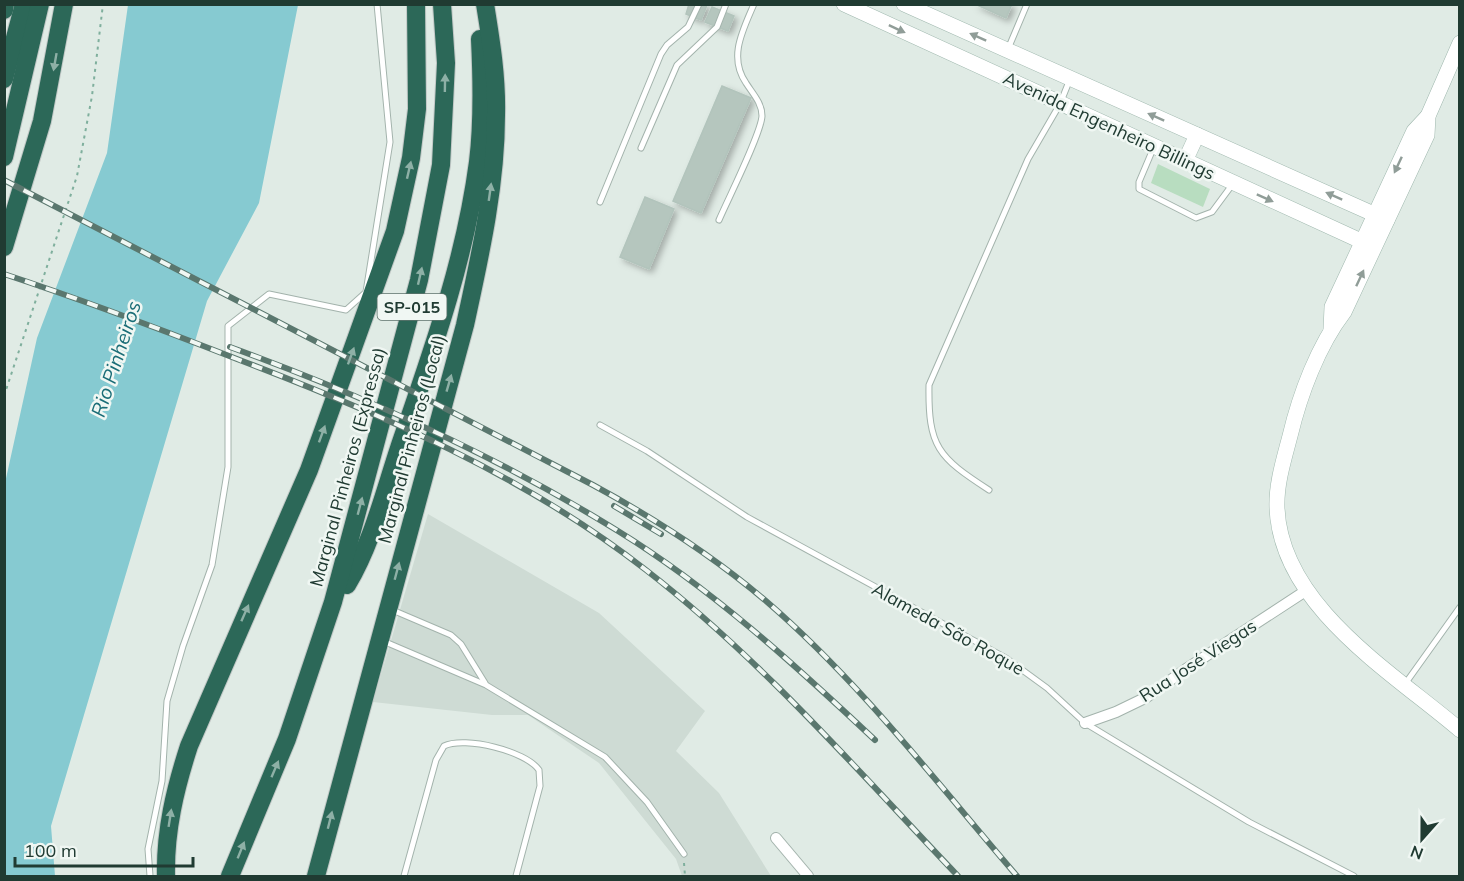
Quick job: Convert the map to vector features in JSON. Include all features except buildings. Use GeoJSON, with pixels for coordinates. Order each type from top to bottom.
{"type":"FeatureCollection","features":[{"type":"Feature","properties":{"kind":"highway"},"geometry":{"type":"LineString","coordinates":[[4,10],[5,4]]}},
{"type":"Feature","properties":{"kind":"highway"},"geometry":{"type":"LineString","coordinates":[[4,79],[24,4]]}},
{"type":"Feature","properties":{"kind":"highway"},"geometry":{"type":"LineString","coordinates":[[4,157],[40,4]]}},
{"type":"Feature","properties":{"kind":"highway"},"geometry":{"type":"LineString","coordinates":[[4,247],[42,122],[64,4]]}},
{"type":"Feature","properties":{"kind":"highway","name":"Marginal Pinheiros (Expressa)"},"geometry":{"type":"LineString","coordinates":[[230,876],[287,739],[333,602],[402,349],[432,218],[445,114],[446,63],[441,4]]}},
{"type":"Feature","properties":{"kind":"highway"},"geometry":{"type":"LineString","coordinates":[[333,602],[351,578],[370,532],[441,325],[454,276],[478,163],[481,126],[480,23],[484,4]]}},
{"type":"Feature","properties":{"kind":"highway","name":"Marginal Pinheiros (Local)"},"geometry":{"type":"LineString","coordinates":[[316,876],[378,639],[465,325],[482,243],[492,176],[496,115],[495,64],[484,4]]}},
{"type":"Feature","properties":{"kind":"highway"},"geometry":{"type":"LineString","coordinates":[[166,876],[169,823],[176,786],[189,746],[309,470],[395,231],[411,158],[417,110],[414,5]]}},
{"type":"Feature","properties":{"kind":"street","name":"Avenida Engenheiro Billings"},"geometry":{"type":"LineString","coordinates":[[844,4],[1368,245]]}},
{"type":"Feature","properties":{"kind":"street","name":"Avenida Engenheiro Billings"},"geometry":{"type":"LineString","coordinates":[[904,4],[1381,217]]}},
{"type":"Feature","properties":{"kind":"street"},"geometry":{"type":"LineString","coordinates":[[1456,726],[1404,685],[1342,630],[1306,590],[1292,567],[1282,540],[1277,507],[1280,479],[1297,407],[1331,329],[1332,307],[1368,245],[1426,135],[1428,116],[1460,43]]}},
{"type":"Feature","properties":{"kind":"street"},"geometry":{"type":"LineString","coordinates":[[1185,161],[1197,135]]}},
{"type":"Feature","properties":{"kind":"street","name":"Rua José Viegas"},"geometry":{"type":"LineString","coordinates":[[1085,723],[1116,712],[1147,697],[1306,590]]}},
{"type":"Feature","properties":{"kind":"street"},"geometry":{"type":"LineString","coordinates":[[776,838],[808,876]]}},
{"type":"Feature","properties":{"kind":"lane"},"geometry":{"type":"LineString","coordinates":[[150,876],[148,849],[162,781],[167,701],[183,646],[212,565],[228,467],[228,326],[269,294],[346,310],[366,292],[390,142],[377,4]]}},
{"type":"Feature","properties":{"kind":"lane"},"geometry":{"type":"LineString","coordinates":[[600,202],[661,54],[667,45],[688,27],[699,4]]}},
{"type":"Feature","properties":{"kind":"lane"},"geometry":{"type":"LineString","coordinates":[[641,148],[676,65],[717,27],[726,4]]}},
{"type":"Feature","properties":{"kind":"lane"},"geometry":{"type":"LineString","coordinates":[[719,220],[761,121],[758,100],[741,75],[737,60],[737,50],[754,4]]}},
{"type":"Feature","properties":{"kind":"lane"},"geometry":{"type":"LineString","coordinates":[[1007,50],[1028,4]]}},
{"type":"Feature","properties":{"kind":"lane"},"geometry":{"type":"LineString","coordinates":[[989,490],[951,465],[934,441],[928,420],[929,385],[1028,159],[1060,104],[1070,78]]}},
{"type":"Feature","properties":{"kind":"lane"},"geometry":{"type":"LineString","coordinates":[[1154,148],[1138,182],[1139,189],[1196,218],[1212,212],[1233,183]]}},
{"type":"Feature","properties":{"kind":"lane","name":"Alameda São Roque"},"geometry":{"type":"LineString","coordinates":[[600,425],[647,451],[747,517],[1006,658],[1047,688],[1085,723],[1249,822],[1354,876]]}},
{"type":"Feature","properties":{"kind":"lane"},"geometry":{"type":"LineString","coordinates":[[1404,685],[1460,607]]}},
{"type":"Feature","properties":{"kind":"lane"},"geometry":{"type":"LineString","coordinates":[[387,608],[451,635],[461,644],[486,685]]}},
{"type":"Feature","properties":{"kind":"lane"},"geometry":{"type":"LineString","coordinates":[[378,639],[486,685],[605,757],[647,802],[684,854]]}},
{"type":"Feature","properties":{"kind":"lane"},"geometry":{"type":"LineString","coordinates":[[404,876],[436,760],[444,746],[461,741],[510,752],[526,759],[539,770],[540,786],[516,876]]}},
{"type":"Feature","properties":{"kind":"path"},"geometry":{"type":"LineString","coordinates":[[4,396],[77,176],[92,96],[103,4]]}},
{"type":"Feature","properties":{"kind":"path"},"geometry":{"type":"LineString","coordinates":[[684,854],[685,876]]}},
{"type":"Feature","properties":{"kind":"shaded area"},"geometry":{"type":"Polygon","coordinates":[[[428,514],[599,613],[705,711],[676,751],[719,793],[771,876],[682,876],[676,859],[599,763],[528,715],[492,715],[373,702],[428,514]]]}},
{"type":"Feature","properties":{"kind":"green space"},"geometry":{"type":"Polygon","coordinates":[[[1158,164],[1210,189],[1203,207],[1151,183],[1158,164]]]}},
{"type":"Feature","properties":{"kind":"water","name":"Rio Pinheiros"},"geometry":{"type":"Polygon","coordinates":[[[128,5],[298,5],[259,203],[207,301],[51,826],[55,876],[5,876],[5,483],[37,338],[107,153],[128,5]]]}},
{"type":"Feature","properties":{"kind":"railway"},"geometry":{"type":"LineString","coordinates":[[4,180],[593,485],[661,524],[704,553],[766,601],[834,665],[897,734],[1017,876]]}},
{"type":"Feature","properties":{"kind":"railway"},"geometry":{"type":"LineString","coordinates":[[4,274],[150,326],[344,402],[449,449],[550,504],[646,570],[729,641],[808,717],[958,876]]}},
{"type":"Feature","properties":{"kind":"railway"},"geometry":{"type":"LineString","coordinates":[[230,347],[380,407],[477,452],[572,503],[618,531],[686,577],[751,629],[875,740]]}},
{"type":"Feature","properties":{"kind":"railway"},"geometry":{"type":"LineString","coordinates":[[614,506],[661,534]]}}]}
